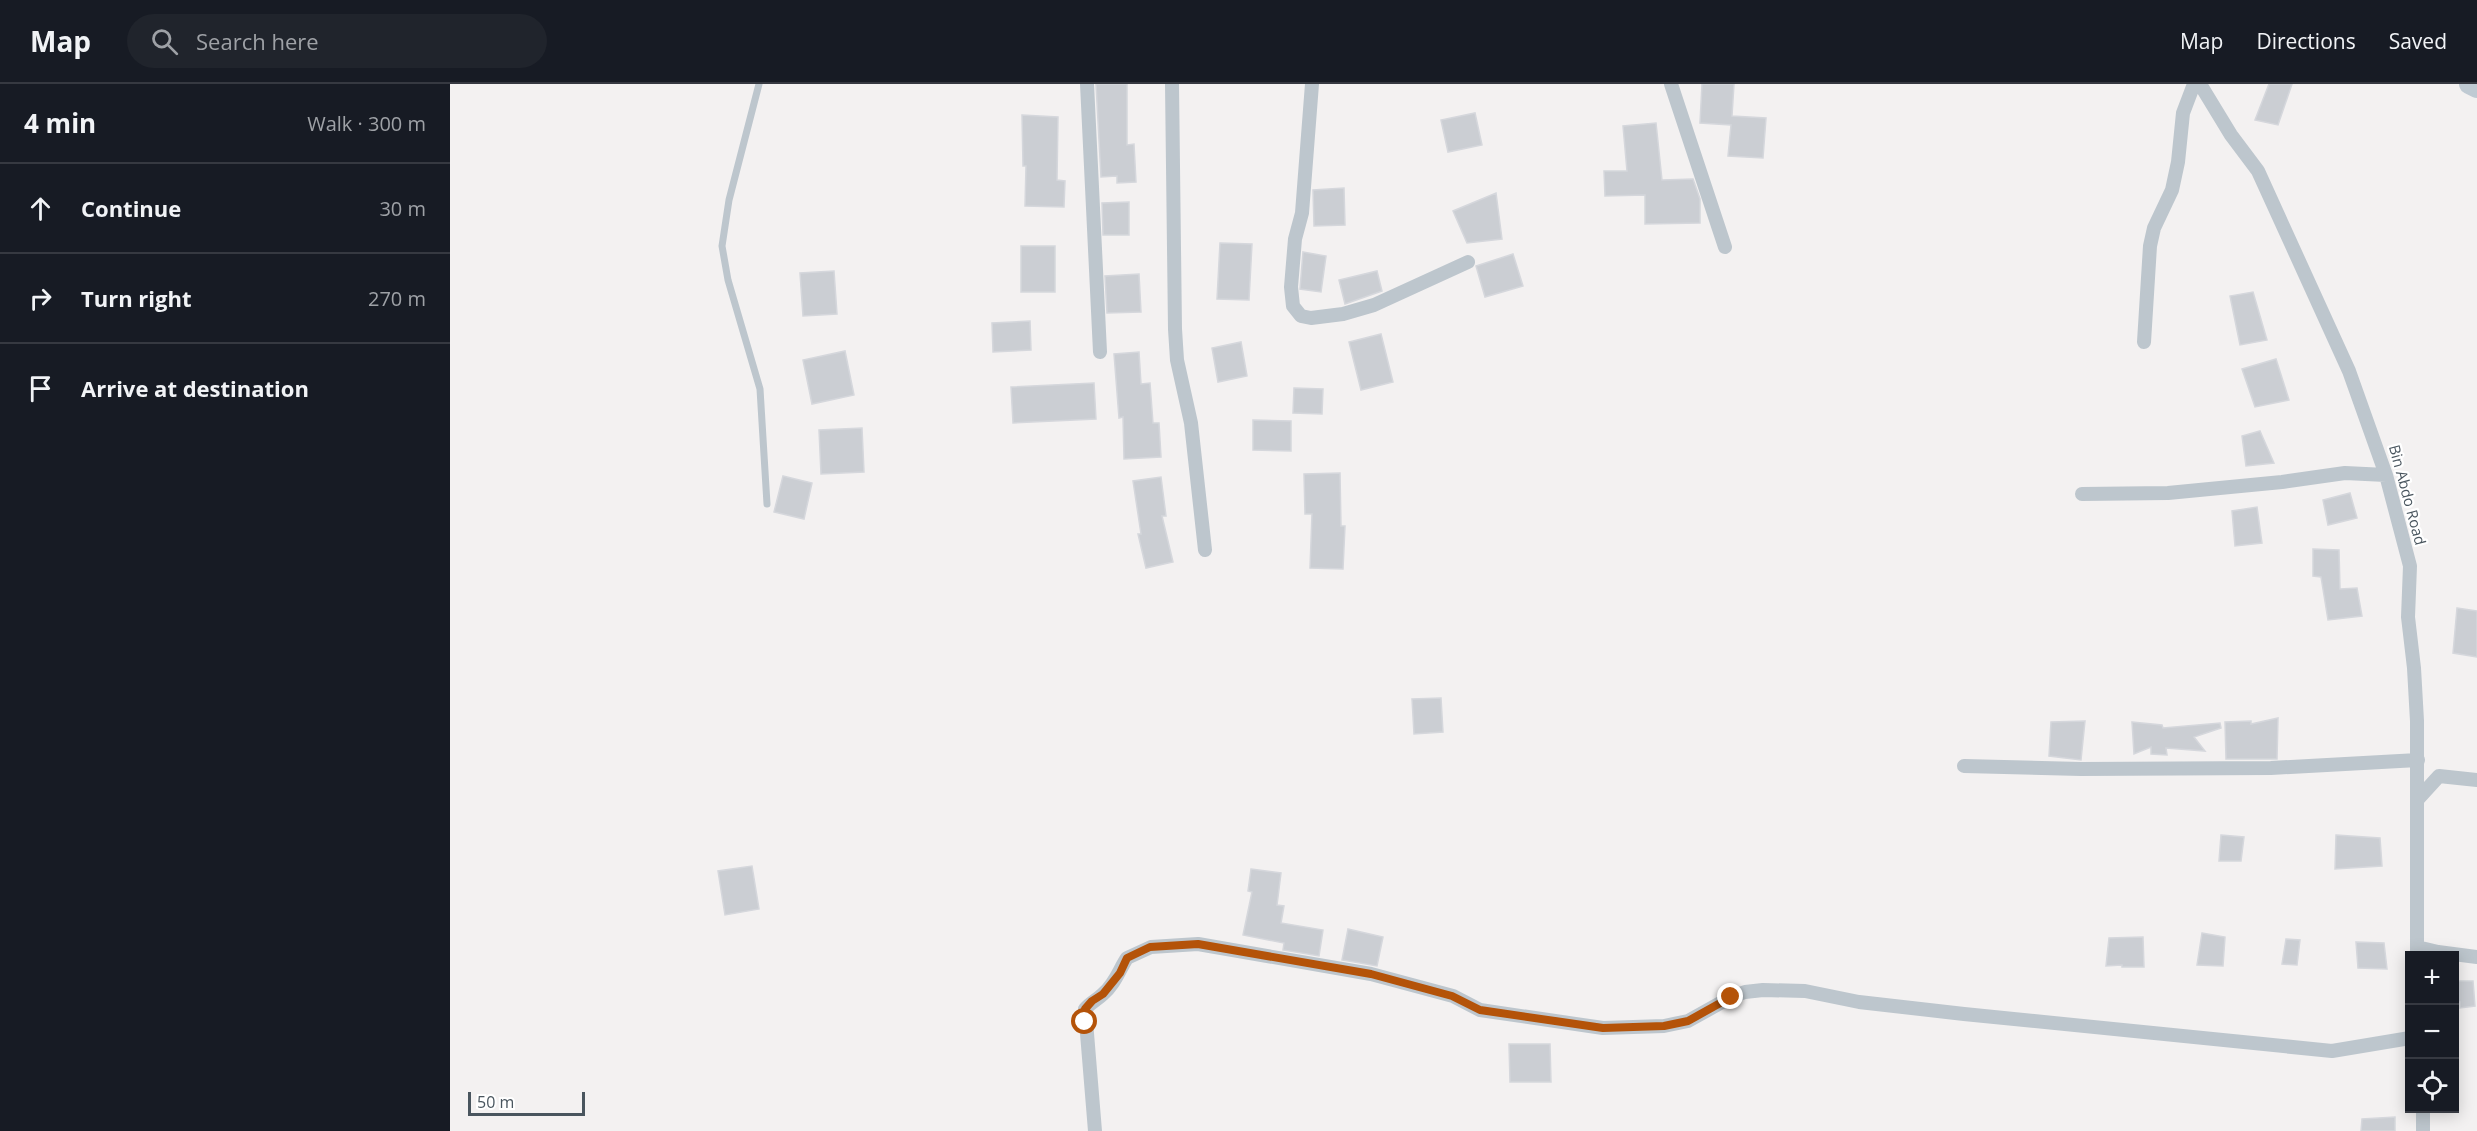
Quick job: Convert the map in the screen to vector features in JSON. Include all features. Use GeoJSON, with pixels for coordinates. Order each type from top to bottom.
{"type":"FeatureCollection","features":[{"type":"Feature","properties":{"kind":"street"},"geometry":{"type":"LineString","coordinates":[[1087,84],[1100,352]]}},
{"type":"Feature","properties":{"kind":"street"},"geometry":{"type":"LineString","coordinates":[[1172,84],[1175,329],[1178,360],[1191,423],[1205,550]]}},
{"type":"Feature","properties":{"kind":"street"},"geometry":{"type":"LineString","coordinates":[[1312,84],[1302,213],[1295,239],[1291,287],[1293,306],[1301,316],[1311,318],[1343,314],[1374,305],[1468,262]]}},
{"type":"Feature","properties":{"kind":"street"},"geometry":{"type":"LineString","coordinates":[[1671,84],[1725,247]]}},
{"type":"Feature","properties":{"kind":"street"},"geometry":{"type":"LineString","coordinates":[[2144,342],[2150,246],[2154,228],[2172,190],[2178,162],[2183,113],[2194,84]]}},
{"type":"Feature","properties":{"kind":"street","name":"Bin Abdo Road"},"geometry":{"type":"LineString","coordinates":[[2200,84],[2220,118],[2258,171],[2349,370],[2386,474],[2410,566],[2408,617],[2414,668],[2418,760],[2417,951]]}},
{"type":"Feature","properties":{"kind":"street"},"geometry":{"type":"LineString","coordinates":[[2469,84],[2477,88]]}},
{"type":"Feature","properties":{"kind":"street"},"geometry":{"type":"LineString","coordinates":[[2082,494],[2168,493],[2282,482],[2345,473],[2386,474]]}},
{"type":"Feature","properties":{"kind":"street"},"geometry":{"type":"LineString","coordinates":[[1964,766],[2080,769],[2271,768],[2418,760]]}},
{"type":"Feature","properties":{"kind":"street"},"geometry":{"type":"LineString","coordinates":[[2418,799],[2439,776],[2477,780]]}},
{"type":"Feature","properties":{"kind":"street"},"geometry":{"type":"LineString","coordinates":[[1095,1131],[1085,1009],[1103,994],[1120,973],[1127,958],[1150,947],[1198,944],[1371,974],[1452,996],[1480,1010],[1603,1028],[1664,1026],[1688,1021],[1731,997],[1745,992],[1763,990],[1805,991],[1859,1002],[1964,1014],[2332,1051],[2405,1039]]}},
{"type":"Feature","properties":{"kind":"street"},"geometry":{"type":"LineString","coordinates":[[2459,955],[2477,957]]}},
{"type":"Feature","properties":{"kind":"street"},"geometry":{"type":"LineString","coordinates":[[2423,1113],[2423,1131]]}},
{"type":"Feature","properties":{"kind":"lane"},"geometry":{"type":"LineString","coordinates":[[759,84],[729,200],[722,246],[728,280],[760,389],[767,504]]}},
{"type":"Feature","properties":{"kind":"building"},"geometry":{"type":"Polygon","coordinates":[[[1096,84],[1127,84],[1127,145],[1134,144],[1136,182],[1117,183],[1117,176],[1101,177],[1096,84]]]}},
{"type":"Feature","properties":{"kind":"building"},"geometry":{"type":"Polygon","coordinates":[[[1702,84],[1734,84],[1732,116],[1766,118],[1763,158],[1728,156],[1731,125],[1700,123],[1702,84]]]}},
{"type":"Feature","properties":{"kind":"building"},"geometry":{"type":"Polygon","coordinates":[[[2269,84],[2292,84],[2278,125],[2255,120],[2269,84]]]}},
{"type":"Feature","properties":{"kind":"building"},"geometry":{"type":"Polygon","coordinates":[[[1475,113],[1482,145],[1448,152],[1441,120],[1475,113]]]}},
{"type":"Feature","properties":{"kind":"building"},"geometry":{"type":"Polygon","coordinates":[[[1022,115],[1058,117],[1057,180],[1065,181],[1064,207],[1025,206],[1026,166],[1023,166],[1022,115]]]}},
{"type":"Feature","properties":{"kind":"building"},"geometry":{"type":"Polygon","coordinates":[[[1656,123],[1662,180],[1693,179],[1700,199],[1700,223],[1645,224],[1645,195],[1605,196],[1604,171],[1627,171],[1623,126],[1656,123]]]}},
{"type":"Feature","properties":{"kind":"building"},"geometry":{"type":"Polygon","coordinates":[[[1344,188],[1345,225],[1314,226],[1313,190],[1344,188]]]}},
{"type":"Feature","properties":{"kind":"building"},"geometry":{"type":"Polygon","coordinates":[[[1496,193],[1502,239],[1467,243],[1453,211],[1496,193]]]}},
{"type":"Feature","properties":{"kind":"building"},"geometry":{"type":"Polygon","coordinates":[[[1129,202],[1129,235],[1103,235],[1102,203],[1129,202]]]}},
{"type":"Feature","properties":{"kind":"building"},"geometry":{"type":"Polygon","coordinates":[[[1220,243],[1252,244],[1249,300],[1217,299],[1220,243]]]}},
{"type":"Feature","properties":{"kind":"building"},"geometry":{"type":"Polygon","coordinates":[[[1021,246],[1055,246],[1055,292],[1021,292],[1021,246]]]}},
{"type":"Feature","properties":{"kind":"building"},"geometry":{"type":"Polygon","coordinates":[[[1303,252],[1326,256],[1321,292],[1300,289],[1303,252]]]}},
{"type":"Feature","properties":{"kind":"building"},"geometry":{"type":"Polygon","coordinates":[[[1513,254],[1523,286],[1485,297],[1476,266],[1513,254]]]}},
{"type":"Feature","properties":{"kind":"building"},"geometry":{"type":"Polygon","coordinates":[[[834,271],[837,314],[803,316],[800,273],[834,271]]]}},
{"type":"Feature","properties":{"kind":"building"},"geometry":{"type":"Polygon","coordinates":[[[1377,271],[1382,291],[1345,304],[1339,280],[1377,271]]]}},
{"type":"Feature","properties":{"kind":"building"},"geometry":{"type":"Polygon","coordinates":[[[1139,274],[1141,312],[1107,313],[1105,276],[1139,274]]]}},
{"type":"Feature","properties":{"kind":"building"},"geometry":{"type":"Polygon","coordinates":[[[2253,292],[2267,340],[2240,345],[2230,296],[2253,292]]]}},
{"type":"Feature","properties":{"kind":"building"},"geometry":{"type":"Polygon","coordinates":[[[1030,321],[1031,350],[993,352],[992,323],[1030,321]]]}},
{"type":"Feature","properties":{"kind":"building"},"geometry":{"type":"Polygon","coordinates":[[[1381,334],[1393,382],[1361,390],[1349,342],[1381,334]]]}},
{"type":"Feature","properties":{"kind":"building"},"geometry":{"type":"Polygon","coordinates":[[[1241,342],[1247,376],[1218,382],[1212,348],[1241,342]]]}},
{"type":"Feature","properties":{"kind":"building"},"geometry":{"type":"Polygon","coordinates":[[[845,351],[854,395],[812,404],[803,360],[845,351]]]}},
{"type":"Feature","properties":{"kind":"building"},"geometry":{"type":"Polygon","coordinates":[[[1139,352],[1141,384],[1150,383],[1153,423],[1159,423],[1161,457],[1124,459],[1123,417],[1119,418],[1114,354],[1139,352]]]}},
{"type":"Feature","properties":{"kind":"building"},"geometry":{"type":"Polygon","coordinates":[[[2276,359],[2289,400],[2255,407],[2242,369],[2276,359]]]}},
{"type":"Feature","properties":{"kind":"building"},"geometry":{"type":"Polygon","coordinates":[[[1094,383],[1096,419],[1013,423],[1011,387],[1094,383]]]}},
{"type":"Feature","properties":{"kind":"building"},"geometry":{"type":"Polygon","coordinates":[[[1294,388],[1323,389],[1322,414],[1293,413],[1294,388]]]}},
{"type":"Feature","properties":{"kind":"building"},"geometry":{"type":"Polygon","coordinates":[[[1253,420],[1291,421],[1291,451],[1253,450],[1253,420]]]}},
{"type":"Feature","properties":{"kind":"building"},"geometry":{"type":"Polygon","coordinates":[[[862,428],[864,472],[821,474],[819,430],[862,428]]]}},
{"type":"Feature","properties":{"kind":"building"},"geometry":{"type":"Polygon","coordinates":[[[2260,431],[2274,463],[2246,466],[2242,436],[2260,431]]]}},
{"type":"Feature","properties":{"kind":"building"},"geometry":{"type":"Polygon","coordinates":[[[1340,473],[1341,526],[1345,526],[1343,569],[1310,568],[1312,514],[1305,514],[1304,474],[1340,473]]]}},
{"type":"Feature","properties":{"kind":"building"},"geometry":{"type":"Polygon","coordinates":[[[783,476],[812,483],[804,519],[774,512],[783,476]]]}},
{"type":"Feature","properties":{"kind":"building"},"geometry":{"type":"Polygon","coordinates":[[[1161,477],[1166,516],[1162,516],[1173,562],[1146,568],[1138,534],[1141,534],[1133,481],[1161,477]]]}},
{"type":"Feature","properties":{"kind":"building"},"geometry":{"type":"Polygon","coordinates":[[[2350,493],[2357,518],[2328,525],[2323,500],[2350,493]]]}},
{"type":"Feature","properties":{"kind":"building"},"geometry":{"type":"Polygon","coordinates":[[[2257,507],[2262,543],[2235,546],[2232,511],[2257,507]]]}},
{"type":"Feature","properties":{"kind":"building"},"geometry":{"type":"Polygon","coordinates":[[[2313,549],[2339,550],[2340,589],[2357,588],[2362,616],[2328,620],[2321,577],[2313,576],[2313,549]]]}},
{"type":"Feature","properties":{"kind":"building"},"geometry":{"type":"Polygon","coordinates":[[[2457,608],[2477,611],[2477,657],[2453,653],[2457,608]]]}},
{"type":"Feature","properties":{"kind":"building"},"geometry":{"type":"Polygon","coordinates":[[[1441,698],[1443,732],[1414,734],[1412,699],[1441,698]]]}},
{"type":"Feature","properties":{"kind":"building"},"geometry":{"type":"Polygon","coordinates":[[[2278,718],[2277,759],[2226,759],[2225,722],[2251,721],[2251,724],[2278,718]]]}},
{"type":"Feature","properties":{"kind":"building"},"geometry":{"type":"Polygon","coordinates":[[[2085,721],[2081,760],[2049,756],[2051,722],[2085,721]]]}},
{"type":"Feature","properties":{"kind":"building"},"geometry":{"type":"Polygon","coordinates":[[[2132,722],[2162,725],[2163,728],[2220,723],[2221,728],[2194,737],[2205,751],[2166,748],[2167,755],[2151,754],[2151,747],[2134,754],[2132,722]]]}},
{"type":"Feature","properties":{"kind":"building"},"geometry":{"type":"Polygon","coordinates":[[[2221,835],[2244,837],[2241,861],[2219,861],[2221,835]]]}},
{"type":"Feature","properties":{"kind":"building"},"geometry":{"type":"Polygon","coordinates":[[[2336,835],[2380,838],[2382,866],[2335,869],[2336,835]]]}},
{"type":"Feature","properties":{"kind":"building"},"geometry":{"type":"Polygon","coordinates":[[[752,866],[759,909],[725,915],[718,871],[752,866]]]}},
{"type":"Feature","properties":{"kind":"building"},"geometry":{"type":"Polygon","coordinates":[[[1251,869],[1281,873],[1277,905],[1284,906],[1281,923],[1323,930],[1319,956],[1283,950],[1284,943],[1243,935],[1252,892],[1248,891],[1251,869]]]}},
{"type":"Feature","properties":{"kind":"building"},"geometry":{"type":"Polygon","coordinates":[[[1348,929],[1383,937],[1377,966],[1342,960],[1348,929]]]}},
{"type":"Feature","properties":{"kind":"building"},"geometry":{"type":"Polygon","coordinates":[[[2202,933],[2225,937],[2223,966],[2197,965],[2202,933]]]}},
{"type":"Feature","properties":{"kind":"building"},"geometry":{"type":"Polygon","coordinates":[[[2143,937],[2144,967],[2106,966],[2109,938],[2143,937]]]}},
{"type":"Feature","properties":{"kind":"building"},"geometry":{"type":"Polygon","coordinates":[[[2286,939],[2300,940],[2297,965],[2282,964],[2286,939]]]}},
{"type":"Feature","properties":{"kind":"building"},"geometry":{"type":"Polygon","coordinates":[[[2356,942],[2384,943],[2387,969],[2358,968],[2356,942]]]}},
{"type":"Feature","properties":{"kind":"building"},"geometry":{"type":"Polygon","coordinates":[[[2459,981],[2473,981],[2475,1006],[2460,1008],[2459,981]]]}},
{"type":"Feature","properties":{"kind":"building"},"geometry":{"type":"Polygon","coordinates":[[[1509,1044],[1550,1044],[1551,1082],[1510,1082],[1509,1044]]]}},
{"type":"Feature","properties":{"kind":"building"},"geometry":{"type":"Polygon","coordinates":[[[2395,1117],[2395,1131],[2361,1131],[2362,1119],[2395,1117]]]}},
{"type":"Feature","properties":{"kind":"route"},"geometry":{"type":"LineString","coordinates":[[1085,1022],[1085,1009],[1103,994],[1120,973],[1127,958],[1150,947],[1198,944],[1371,974],[1452,996],[1480,1010],[1603,1028],[1664,1026],[1688,1021],[1731,997]]}}]}
